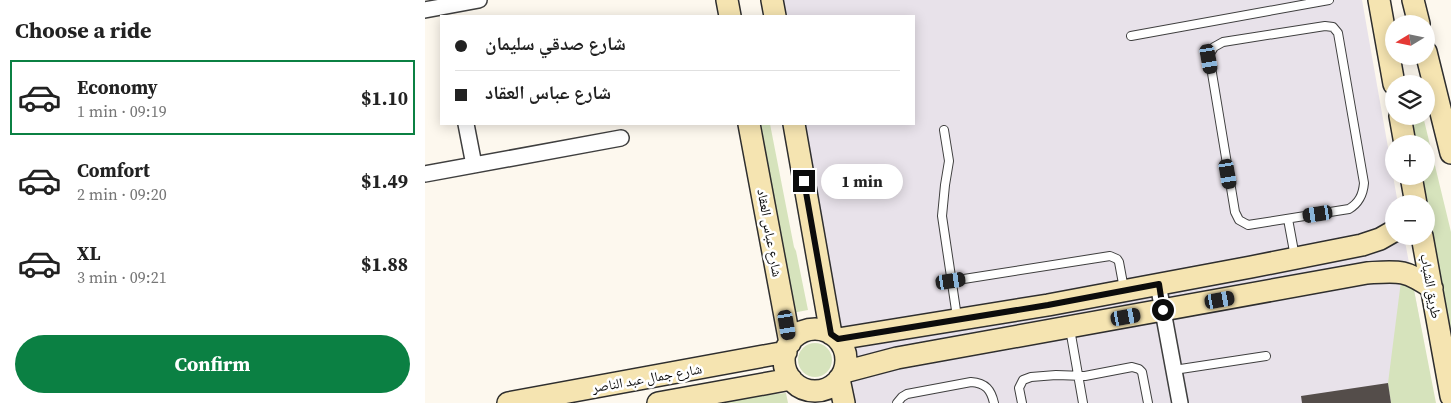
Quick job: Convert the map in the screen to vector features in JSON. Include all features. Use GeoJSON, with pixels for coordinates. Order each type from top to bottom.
{"type":"FeatureCollection","features":[{"type":"Feature","properties":{"kind":"main road"},"geometry":{"type":"LineString","coordinates":[[727,0],[730,15]]}},
{"type":"Feature","properties":{"kind":"main road"},"geometry":{"type":"LineString","coordinates":[[772,0],[775,15]]}},
{"type":"Feature","properties":{"kind":"main road"},"geometry":{"type":"LineString","coordinates":[[1379,0],[1385,26]]}},
{"type":"Feature","properties":{"kind":"main road"},"geometry":{"type":"LineString","coordinates":[[1413,0],[1417,15]]}},
{"type":"Feature","properties":{"kind":"main road"},"geometry":{"type":"LineString","coordinates":[[1429,65],[1451,153]]}},
{"type":"Feature","properties":{"kind":"main road","name":"شارع عباس العقاد"},"geometry":{"type":"LineString","coordinates":[[749,125],[788,348]]}},
{"type":"Feature","properties":{"kind":"main road"},"geometry":{"type":"LineString","coordinates":[[794,125],[835,336],[844,349],[846,361],[842,376],[844,403]]}},
{"type":"Feature","properties":{"kind":"main road"},"geometry":{"type":"LineString","coordinates":[[1385,236],[1362,245],[1295,259],[1048,305],[835,336],[821,330],[809,330],[798,335],[788,348],[785,366],[796,389],[824,390],[832,386],[842,376],[897,358],[1367,273],[1399,271],[1420,280],[1431,288]]}},
{"type":"Feature","properties":{"kind":"main road"},"geometry":{"type":"LineString","coordinates":[[1362,245],[1369,257],[1370,267],[1367,273]]}},
{"type":"Feature","properties":{"kind":"main road","name":"طريق الشباب"},"geometry":{"type":"LineString","coordinates":[[1424,245],[1451,396]]}},
{"type":"Feature","properties":{"kind":"main road"},"geometry":{"type":"LineString","coordinates":[[1048,305],[1061,329]]}},
{"type":"Feature","properties":{"kind":"main road","name":"شارع جمال عبد الناصر"},"geometry":{"type":"LineString","coordinates":[[508,403],[788,348]]}},
{"type":"Feature","properties":{"kind":"main road","name":"شارع جمال عبد الناصر"},"geometry":{"type":"LineString","coordinates":[[658,403],[796,389]]}},
{"type":"Feature","properties":{"kind":"street"},"geometry":{"type":"LineString","coordinates":[[425,10],[445,11],[479,0]]}},
{"type":"Feature","properties":{"kind":"street"},"geometry":{"type":"LineString","coordinates":[[466,125],[474,165]]}},
{"type":"Feature","properties":{"kind":"street"},"geometry":{"type":"LineString","coordinates":[[425,174],[621,138]]}},
{"type":"Feature","properties":{"kind":"street"},"geometry":{"type":"LineString","coordinates":[[1159,284],[1180,403]]}},
{"type":"Feature","properties":{"kind":"lane"},"geometry":{"type":"LineString","coordinates":[[1131,36],[1329,0]]}},
{"type":"Feature","properties":{"kind":"lane"},"geometry":{"type":"LineString","coordinates":[[1329,26],[1338,33],[1363,189],[1360,200],[1349,209],[1288,219],[1253,226],[1243,224],[1237,216],[1209,55],[1213,48],[1223,42],[1329,26]]}},
{"type":"Feature","properties":{"kind":"lane"},"geometry":{"type":"LineString","coordinates":[[944,130],[949,161],[942,216],[957,319]]}},
{"type":"Feature","properties":{"kind":"lane"},"geometry":{"type":"LineString","coordinates":[[1288,219],[1295,259]]}},
{"type":"Feature","properties":{"kind":"lane"},"geometry":{"type":"LineString","coordinates":[[951,281],[1110,256],[1119,262],[1124,290]]}},
{"type":"Feature","properties":{"kind":"lane"},"geometry":{"type":"LineString","coordinates":[[1061,329],[1078,376],[1083,403]]}},
{"type":"Feature","properties":{"kind":"lane"},"geometry":{"type":"LineString","coordinates":[[1174,370],[1266,356]]}},
{"type":"Feature","properties":{"kind":"lane"},"geometry":{"type":"LineString","coordinates":[[1022,403],[1019,388],[1023,380],[1027,378],[1043,375],[1078,376],[1132,367],[1139,369],[1143,375],[1148,403]]}},
{"type":"Feature","properties":{"kind":"lane"},"geometry":{"type":"LineString","coordinates":[[897,403],[907,394],[971,382],[983,384],[987,387],[991,392],[993,403]]}},
{"type":"Feature","properties":{"kind":"shaded area"},"geometry":{"type":"Polygon","coordinates":[[[779,0],[1362,0],[1386,135],[1385,185],[1395,185],[1396,195],[1385,195],[1385,245],[1406,245],[1435,403],[851,403],[801,125],[915,125],[915,15],[782,15],[779,0]]]}},
{"type":"Feature","properties":{"kind":"green space"},"geometry":{"type":"Polygon","coordinates":[[[757,125],[770,125],[808,310],[792,313],[757,125]]]}},
{"type":"Feature","properties":{"kind":"green space"},"geometry":{"type":"Polygon","coordinates":[[[1410,125],[1425,125],[1428,135],[1411,135],[1410,125]]]}},
{"type":"Feature","properties":{"kind":"green space"},"geometry":{"type":"Polygon","coordinates":[[[1435,166],[1451,232],[1451,340],[1434,245],[1435,195],[1424,195],[1422,185],[1435,185],[1435,166]]]}},
{"type":"Feature","properties":{"kind":"green space"},"geometry":{"type":"Polygon","coordinates":[[[1401,281],[1405,281],[1414,290],[1436,403],[1391,403],[1388,383],[1401,281]]]}},
{"type":"Feature","properties":{"kind":"green space"},"geometry":{"type":"Polygon","coordinates":[[[815,343],[822,344],[827,348],[831,353],[831,367],[827,372],[822,376],[815,377],[808,376],[803,372],[799,367],[798,360],[799,353],[803,348],[808,344],[815,343]]]}},
{"type":"Feature","properties":{"kind":"green space"},"geometry":{"type":"Polygon","coordinates":[[[786,393],[788,403],[701,403],[712,401],[786,393]]]}},
{"type":"Feature","properties":{"kind":"building"},"geometry":{"type":"Polygon","coordinates":[[[1388,383],[1391,403],[1302,403],[1301,396],[1388,383]]]}},
{"type":"Feature","properties":{"kind":"route"},"geometry":{"type":"LineString","coordinates":[[804,181],[831,334],[838,339],[1048,305],[1159,284],[1163,310]]}}]}
